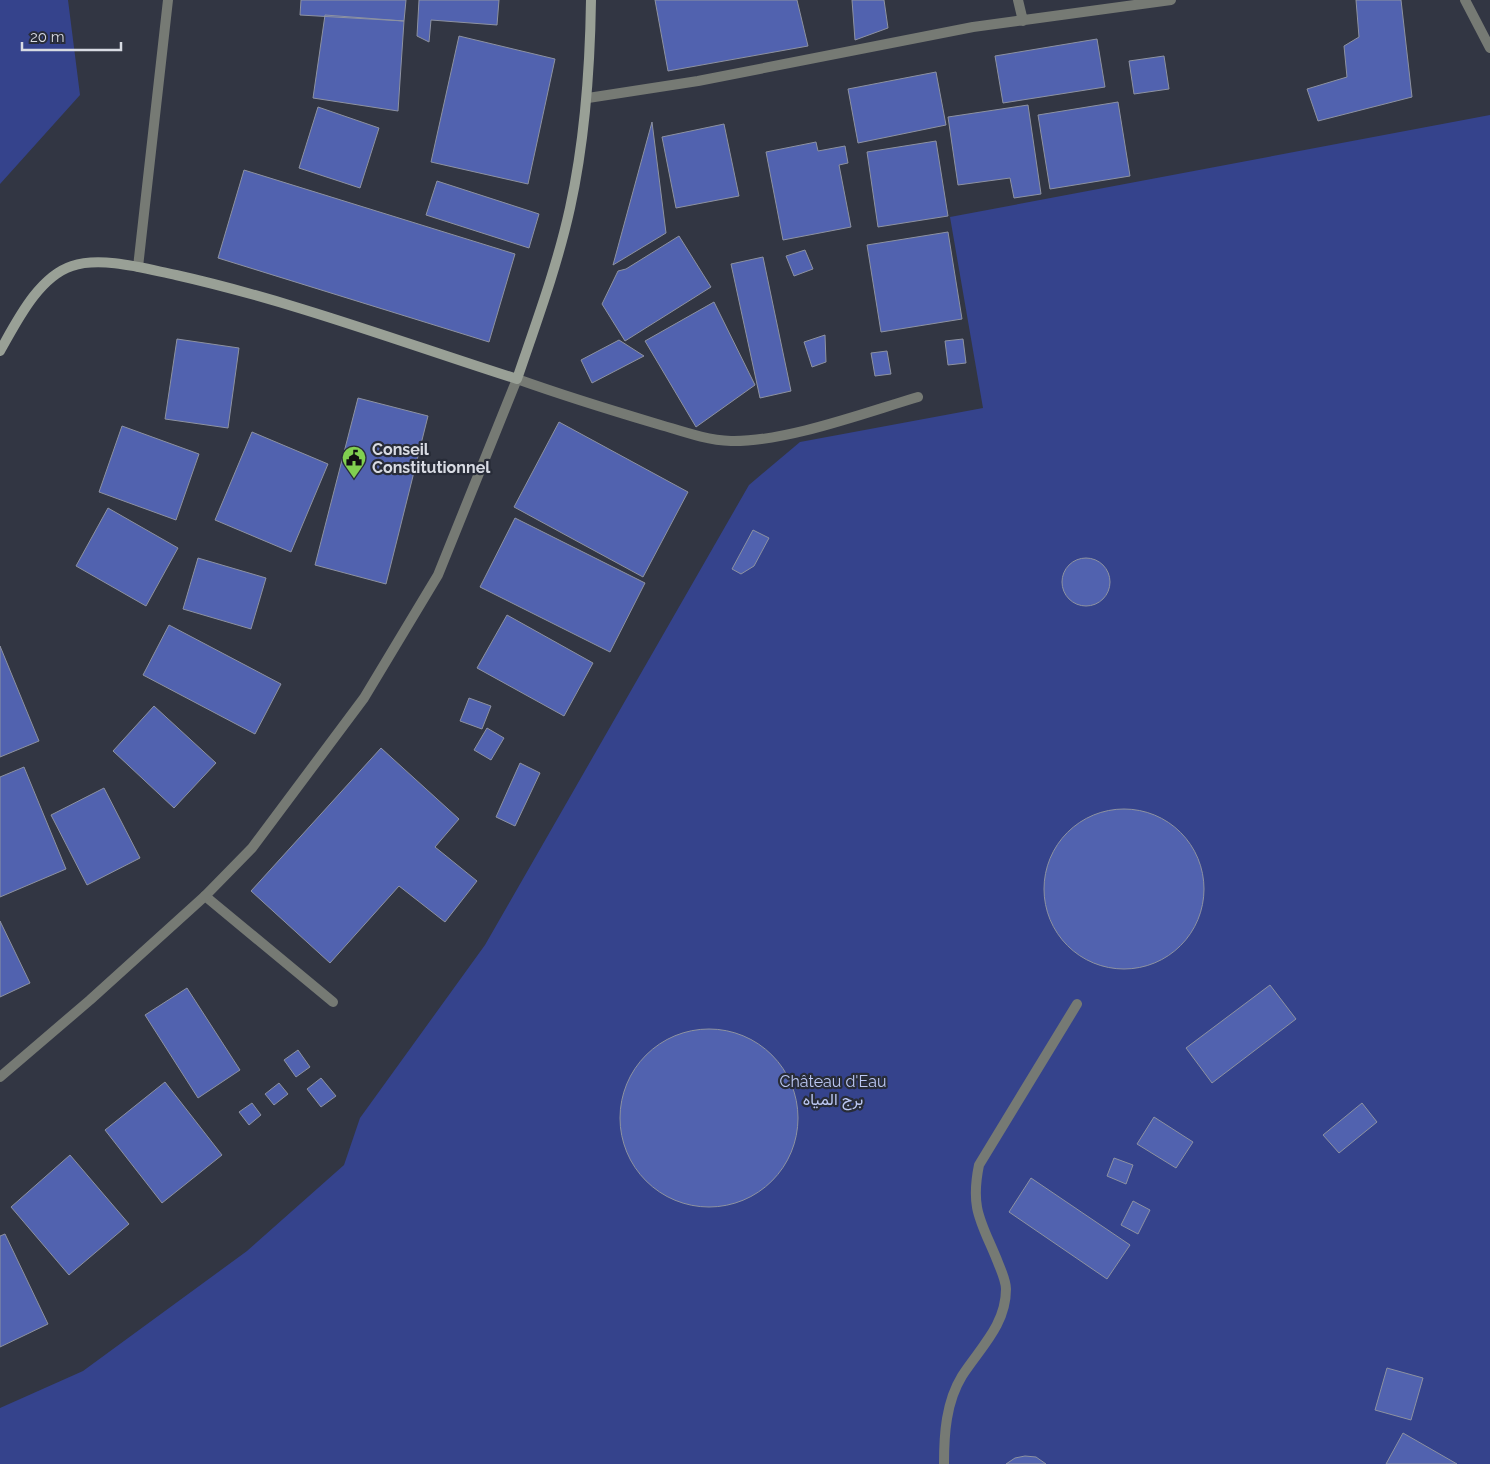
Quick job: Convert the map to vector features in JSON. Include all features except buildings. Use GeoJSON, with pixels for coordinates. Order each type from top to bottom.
{"type":"FeatureCollection","features":[{"type":"Feature","properties":{"kind":"street"},"geometry":{"type":"LineString","coordinates":[[138,267],[168,0]]}},
{"type":"Feature","properties":{"kind":"street"},"geometry":{"type":"LineString","coordinates":[[0,1077],[90,1000],[205,896],[252,848],[374,682],[438,576],[517,379],[549,287],[570,207],[588,98],[591,0]]}},
{"type":"Feature","properties":{"kind":"street"},"geometry":{"type":"LineString","coordinates":[[1018,0],[1023,22]]}},
{"type":"Feature","properties":{"kind":"street"},"geometry":{"type":"LineString","coordinates":[[588,98],[698,81],[973,26],[1023,22],[1171,0]]}},
{"type":"Feature","properties":{"kind":"street"},"geometry":{"type":"LineString","coordinates":[[1466,0],[1490,48]]}},
{"type":"Feature","properties":{"kind":"street"},"geometry":{"type":"LineString","coordinates":[[0,351],[25,308],[43,286],[70,267],[88,262],[138,267],[238,289],[595,406],[704,438],[731,440],[761,439],[806,429],[918,397]]}},
{"type":"Feature","properties":{"kind":"street"},"geometry":{"type":"LineString","coordinates":[[205,896],[333,1002]]}},
{"type":"Feature","properties":{"kind":"street"},"geometry":{"type":"LineString","coordinates":[[944,1464],[948,1409],[961,1377],[992,1335],[1004,1312],[1006,1287],[1004,1279],[976,1210],[975,1187],[979,1165],[1077,1004]]}},
{"type":"Feature","properties":{"kind":"green space"},"geometry":{"type":"Polygon","coordinates":[[[0,0],[68,0],[80,95],[0,184],[0,0]]]}},
{"type":"Feature","properties":{"kind":"green space","name":"Château d'Eau برج المياه"},"geometry":{"type":"Polygon","coordinates":[[[1490,115],[1490,1464],[0,1464],[0,1408],[83,1371],[247,1251],[344,1165],[360,1118],[485,945],[749,485],[800,442],[983,408],[950,217],[1490,115]]]}},
{"type":"Feature","properties":{"kind":"place","name":"Conseil Constitutionnel"},"geometry":{"type":"Point","coordinates":[354,479]}}]}
